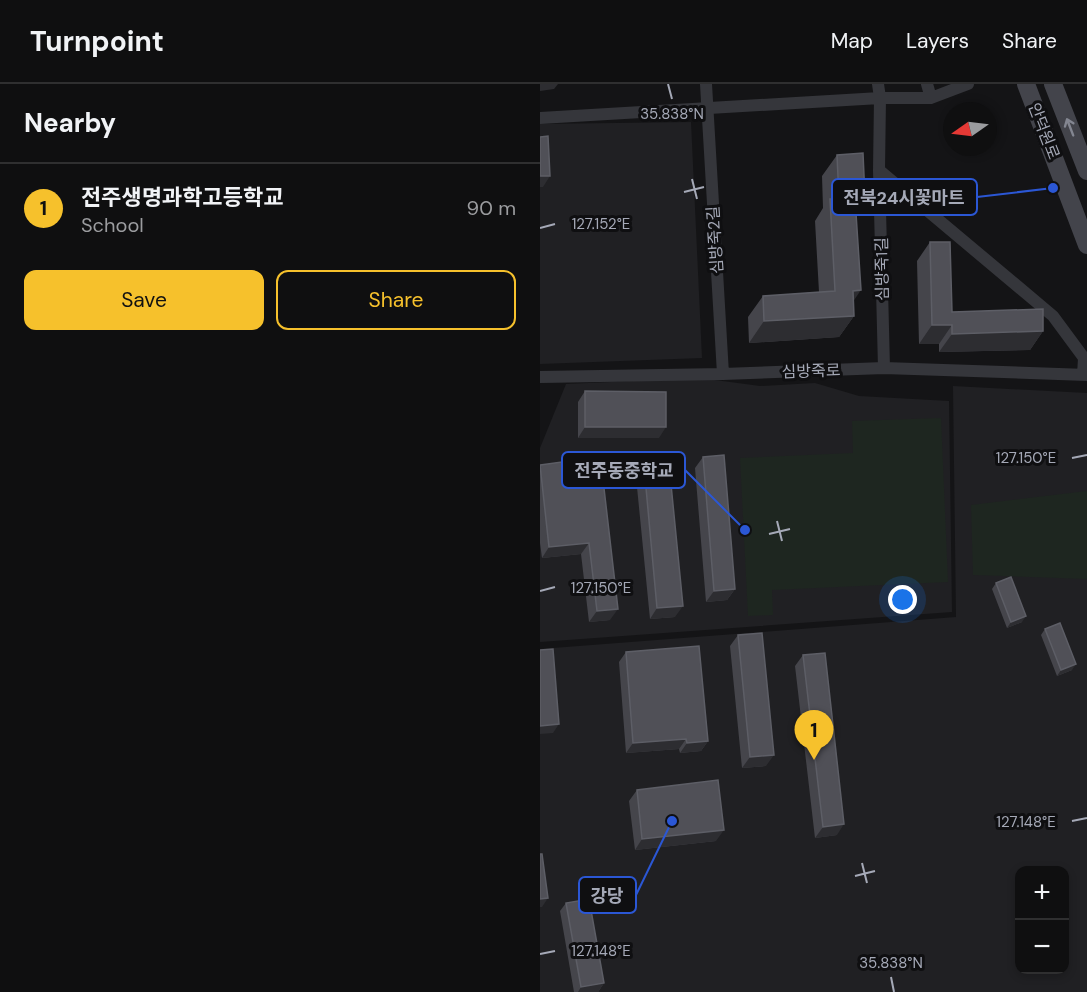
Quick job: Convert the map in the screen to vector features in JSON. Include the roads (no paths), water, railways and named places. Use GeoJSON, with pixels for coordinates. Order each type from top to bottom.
{"type":"FeatureCollection","features":[{"type":"Feature","properties":{"kind":"street","name":"심방죽2길"},"geometry":{"type":"LineString","coordinates":[[706,84],[723,374]]}},
{"type":"Feature","properties":{"kind":"street","name":"심방죽1길"},"geometry":{"type":"LineString","coordinates":[[878,84],[884,368]]}},
{"type":"Feature","properties":{"kind":"street"},"geometry":{"type":"LineString","coordinates":[[927,84],[932,98]]}},
{"type":"Feature","properties":{"kind":"street"},"geometry":{"type":"LineString","coordinates":[[540,118],[880,98],[932,98],[968,84]]}},
{"type":"Feature","properties":{"kind":"street","name":"안덕원로"},"geometry":{"type":"LineString","coordinates":[[1026,84],[1087,245]]}},
{"type":"Feature","properties":{"kind":"street","name":"안덕원로"},"geometry":{"type":"LineString","coordinates":[[1053,84],[1087,171]]}},
{"type":"Feature","properties":{"kind":"street","name":"심방죽로"},"geometry":{"type":"LineString","coordinates":[[540,377],[884,368],[1085,375],[1083,358],[1053,316],[879,170]]}},
{"type":"Feature","properties":{"kind":"place","name":"전북24시꽃마트"},"geometry":{"type":"Point","coordinates":[1053,188]}},
{"type":"Feature","properties":{"kind":"place","name":"전주동중학교"},"geometry":{"type":"Point","coordinates":[745,530]}},
{"type":"Feature","properties":{"kind":"place","name":"전주생명과학고등학교"},"geometry":{"type":"Point","coordinates":[814,760]}},
{"type":"Feature","properties":{"kind":"place","name":"강당"},"geometry":{"type":"Point","coordinates":[672,821]}}]}
